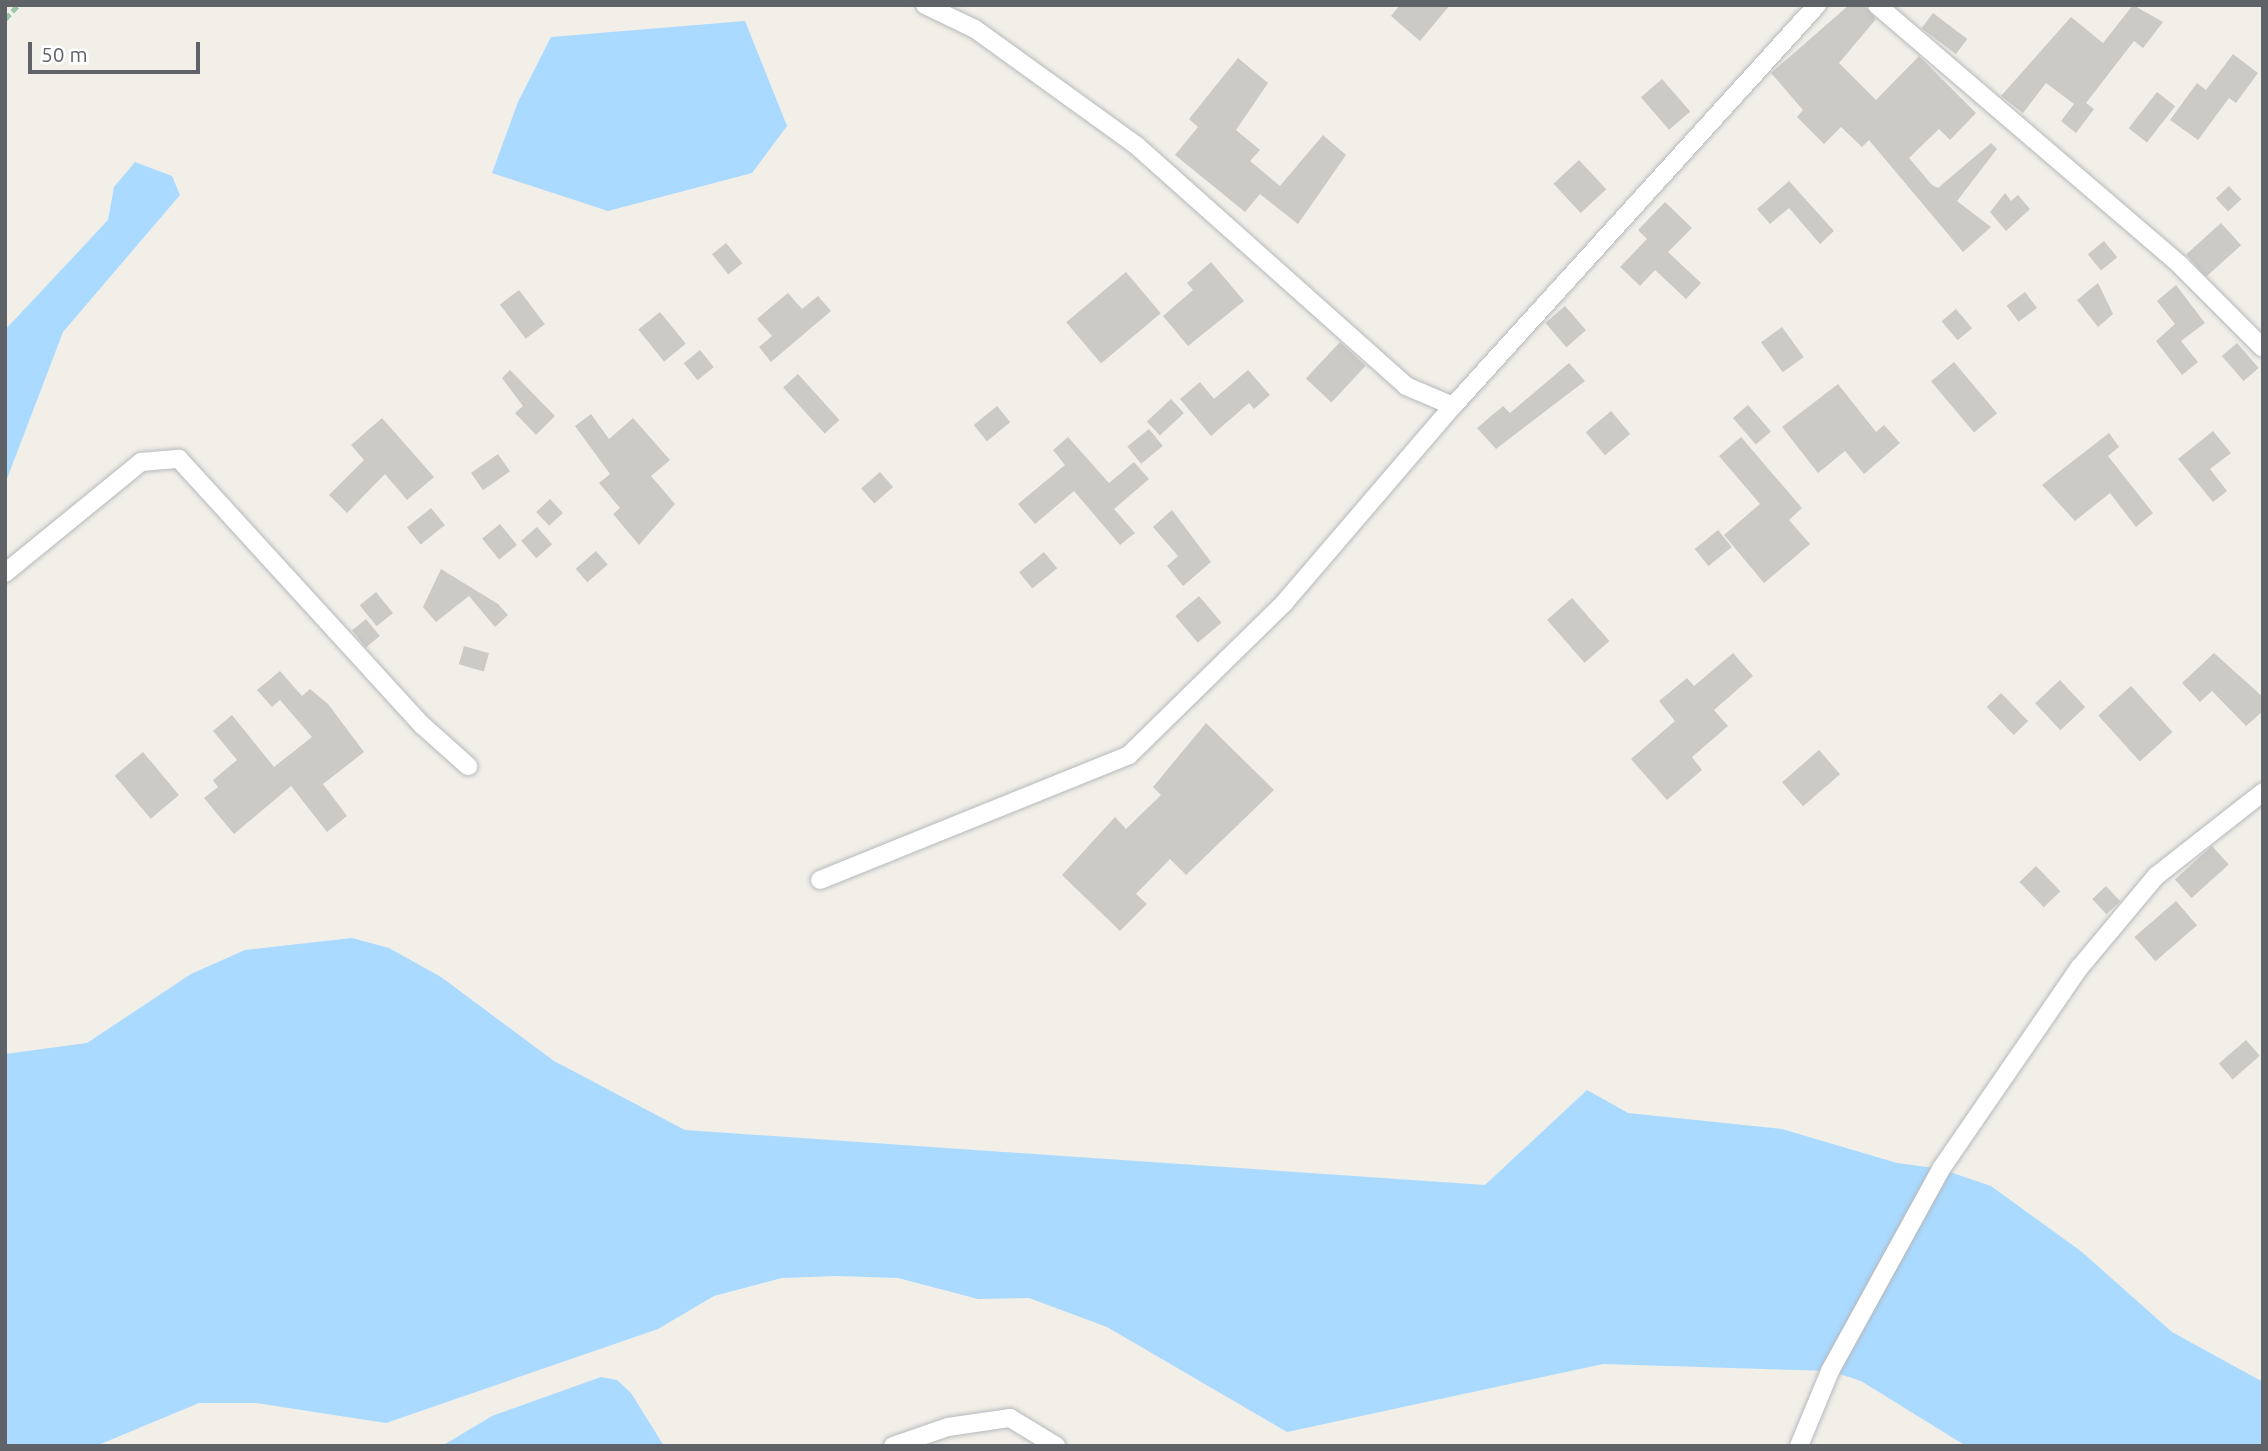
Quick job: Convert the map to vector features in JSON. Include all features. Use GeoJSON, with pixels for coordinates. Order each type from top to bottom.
{"type":"FeatureCollection","features":[{"type":"Feature","properties":{"kind":"street"},"geometry":{"type":"LineString","coordinates":[[925,5],[975,29],[1137,146],[1406,386],[1453,406]]}},
{"type":"Feature","properties":{"kind":"street"},"geometry":{"type":"LineString","coordinates":[[820,880],[1129,755],[1284,603],[1453,406],[1817,5]]}},
{"type":"Feature","properties":{"kind":"street"},"geometry":{"type":"LineString","coordinates":[[1877,5],[2180,265],[2263,348]]}},
{"type":"Feature","properties":{"kind":"street"},"geometry":{"type":"LineString","coordinates":[[5,573],[141,462],[179,459],[422,725],[468,766]]}},
{"type":"Feature","properties":{"kind":"street"},"geometry":{"type":"LineString","coordinates":[[1799,1446],[1841,1351],[1941,1169],[2080,967],[2156,876],[2263,792]]}},
{"type":"Feature","properties":{"kind":"street"},"geometry":{"type":"LineString","coordinates":[[893,1446],[948,1427],[1010,1418],[1056,1446]]}},
{"type":"Feature","properties":{"kind":"path"},"geometry":{"type":"LineString","coordinates":[[5,19],[18,5]]}},
{"type":"Feature","properties":{"kind":"water"},"geometry":{"type":"Polygon","coordinates":[[[745,21],[787,126],[752,173],[608,211],[492,173],[518,102],[551,37],[745,21]]]}},
{"type":"Feature","properties":{"kind":"water"},"geometry":{"type":"Polygon","coordinates":[[[135,162],[172,176],[180,195],[63,332],[5,484],[5,330],[108,220],[114,187],[135,162]]]}},
{"type":"Feature","properties":{"kind":"water"},"geometry":{"type":"Polygon","coordinates":[[[352,938],[389,948],[441,977],[554,1061],[685,1130],[1485,1185],[1587,1090],[1628,1113],[1782,1129],[1897,1163],[1941,1169],[1991,1186],[2082,1252],[2172,1332],[2263,1382],[2263,1446],[1966,1446],[1861,1381],[1830,1371],[1603,1364],[1287,1432],[1107,1327],[1029,1298],[978,1299],[898,1278],[837,1276],[782,1278],[714,1296],[658,1329],[386,1423],[256,1403],[199,1403],[96,1446],[5,1446],[5,1054],[87,1043],[191,974],[245,950],[352,938]]]}},
{"type":"Feature","properties":{"kind":"water"},"geometry":{"type":"Polygon","coordinates":[[[601,1377],[617,1380],[631,1393],[664,1446],[442,1446],[492,1416],[601,1377]]]}},
{"type":"Feature","properties":{"kind":"building"},"geometry":{"type":"Polygon","coordinates":[[[1400,5],[1450,5],[1420,41],[1391,16],[1400,5]]]}},
{"type":"Feature","properties":{"kind":"building"},"geometry":{"type":"Polygon","coordinates":[[[1849,5],[1864,5],[1876,19],[1839,63],[1876,100],[1919,56],[1976,113],[1950,140],[1939,129],[1909,158],[1932,185],[1938,188],[1991,143],[1997,149],[1957,201],[1991,227],[1963,252],[1869,140],[1862,147],[1841,127],[1824,144],[1797,117],[1803,110],[1771,73],[1849,5]]]}},
{"type":"Feature","properties":{"kind":"building"},"geometry":{"type":"Polygon","coordinates":[[[2133,5],[2163,22],[2143,48],[2134,41],[2086,103],[2094,109],[2076,133],[2061,121],[2074,104],[2046,83],[2023,113],[2001,96],[2071,17],[2103,43],[2133,5]]]}},
{"type":"Feature","properties":{"kind":"building"},"geometry":{"type":"Polygon","coordinates":[[[1933,13],[1967,39],[1956,54],[1922,28],[1933,13]]]}},
{"type":"Feature","properties":{"kind":"building"},"geometry":{"type":"Polygon","coordinates":[[[2233,54],[2258,73],[2236,103],[2229,98],[2198,140],[2170,120],[2197,83],[2206,90],[2233,54]]]}},
{"type":"Feature","properties":{"kind":"building"},"geometry":{"type":"Polygon","coordinates":[[[1238,58],[1268,83],[1236,130],[1260,150],[1250,161],[1280,186],[1323,135],[1346,155],[1298,224],[1260,194],[1245,212],[1175,155],[1198,127],[1189,119],[1238,58]]]}},
{"type":"Feature","properties":{"kind":"building"},"geometry":{"type":"Polygon","coordinates":[[[1662,79],[1690,111],[1669,130],[1641,97],[1662,79]]]}},
{"type":"Feature","properties":{"kind":"building"},"geometry":{"type":"Polygon","coordinates":[[[2157,92],[2175,106],[2147,142],[2129,128],[2157,92]]]}},
{"type":"Feature","properties":{"kind":"building"},"geometry":{"type":"Polygon","coordinates":[[[1579,160],[1606,189],[1581,213],[1553,184],[1579,160]]]}},
{"type":"Feature","properties":{"kind":"building"},"geometry":{"type":"Polygon","coordinates":[[[1789,181],[1834,231],[1820,244],[1789,208],[1770,224],[1757,209],[1789,181]]]}},
{"type":"Feature","properties":{"kind":"building"},"geometry":{"type":"Polygon","coordinates":[[[2229,186],[2241,199],[2228,211],[2216,198],[2229,186]]]}},
{"type":"Feature","properties":{"kind":"building"},"geometry":{"type":"Polygon","coordinates":[[[2005,193],[2011,201],[2018,195],[2030,209],[2006,231],[1990,212],[2005,193]]]}},
{"type":"Feature","properties":{"kind":"building"},"geometry":{"type":"Polygon","coordinates":[[[1665,202],[1692,228],[1668,252],[1701,283],[1686,299],[1655,270],[1640,286],[1620,267],[1647,239],[1638,230],[1665,202]]]}},
{"type":"Feature","properties":{"kind":"building"},"geometry":{"type":"Polygon","coordinates":[[[2221,223],[2241,245],[2206,277],[2186,254],[2221,223]]]}},
{"type":"Feature","properties":{"kind":"building"},"geometry":{"type":"Polygon","coordinates":[[[2104,241],[2117,257],[2101,271],[2088,254],[2104,241]]]}},
{"type":"Feature","properties":{"kind":"building"},"geometry":{"type":"Polygon","coordinates":[[[726,243],[742,263],[728,275],[712,254],[726,243]]]}},
{"type":"Feature","properties":{"kind":"building"},"geometry":{"type":"Polygon","coordinates":[[[1211,262],[1244,301],[1188,346],[1163,316],[1193,290],[1187,283],[1211,262]]]}},
{"type":"Feature","properties":{"kind":"building"},"geometry":{"type":"Polygon","coordinates":[[[1126,272],[1161,313],[1101,364],[1066,322],[1126,272]]]}},
{"type":"Feature","properties":{"kind":"building"},"geometry":{"type":"Polygon","coordinates":[[[2098,283],[2113,314],[2098,327],[2077,300],[2098,283]]]}},
{"type":"Feature","properties":{"kind":"building"},"geometry":{"type":"Polygon","coordinates":[[[2176,285],[2205,323],[2181,341],[2198,362],[2182,375],[2156,341],[2175,324],[2157,301],[2176,285]]]}},
{"type":"Feature","properties":{"kind":"building"},"geometry":{"type":"Polygon","coordinates":[[[519,290],[545,324],[526,339],[500,304],[519,290]]]}},
{"type":"Feature","properties":{"kind":"building"},"geometry":{"type":"Polygon","coordinates":[[[2025,292],[2037,308],[2019,322],[2007,306],[2025,292]]]}},
{"type":"Feature","properties":{"kind":"building"},"geometry":{"type":"Polygon","coordinates":[[[788,293],[802,309],[818,296],[831,311],[771,362],[759,347],[772,336],[757,319],[788,293]]]}},
{"type":"Feature","properties":{"kind":"building"},"geometry":{"type":"Polygon","coordinates":[[[1565,306],[1586,330],[1566,347],[1545,323],[1565,306]]]}},
{"type":"Feature","properties":{"kind":"building"},"geometry":{"type":"Polygon","coordinates":[[[1956,309],[1972,328],[1958,340],[1941,321],[1956,309]]]}},
{"type":"Feature","properties":{"kind":"building"},"geometry":{"type":"Polygon","coordinates":[[[660,312],[686,344],[664,361],[638,330],[660,312]]]}},
{"type":"Feature","properties":{"kind":"building"},"geometry":{"type":"Polygon","coordinates":[[[1782,327],[1804,357],[1783,372],[1761,342],[1782,327]]]}},
{"type":"Feature","properties":{"kind":"building"},"geometry":{"type":"Polygon","coordinates":[[[1340,342],[1366,366],[1331,402],[1306,379],[1340,342]]]}},
{"type":"Feature","properties":{"kind":"building"},"geometry":{"type":"Polygon","coordinates":[[[2237,343],[2259,368],[2244,381],[2222,356],[2237,343]]]}},
{"type":"Feature","properties":{"kind":"building"},"geometry":{"type":"Polygon","coordinates":[[[700,350],[714,367],[698,380],[684,363],[700,350]]]}},
{"type":"Feature","properties":{"kind":"building"},"geometry":{"type":"Polygon","coordinates":[[[1954,362],[1997,413],[1974,433],[1931,381],[1954,362]]]}},
{"type":"Feature","properties":{"kind":"building"},"geometry":{"type":"Polygon","coordinates":[[[1569,363],[1585,381],[1496,449],[1477,428],[1503,406],[1510,413],[1569,363]]]}},
{"type":"Feature","properties":{"kind":"building"},"geometry":{"type":"Polygon","coordinates":[[[510,370],[555,416],[536,435],[515,413],[523,406],[502,378],[510,370]]]}},
{"type":"Feature","properties":{"kind":"building"},"geometry":{"type":"Polygon","coordinates":[[[1248,370],[1270,395],[1254,409],[1249,403],[1211,436],[1180,399],[1200,382],[1214,399],[1248,370]]]}},
{"type":"Feature","properties":{"kind":"building"},"geometry":{"type":"Polygon","coordinates":[[[798,374],[839,420],[825,433],[783,387],[798,374]]]}},
{"type":"Feature","properties":{"kind":"building"},"geometry":{"type":"Polygon","coordinates":[[[1838,384],[1876,432],[1884,425],[1900,443],[1864,474],[1845,451],[1818,473],[1782,427],[1838,384]]]}},
{"type":"Feature","properties":{"kind":"building"},"geometry":{"type":"Polygon","coordinates":[[[1171,399],[1184,413],[1160,435],[1147,422],[1171,399]]]}},
{"type":"Feature","properties":{"kind":"building"},"geometry":{"type":"Polygon","coordinates":[[[1748,405],[1771,431],[1756,445],[1733,418],[1748,405]]]}},
{"type":"Feature","properties":{"kind":"building"},"geometry":{"type":"Polygon","coordinates":[[[997,406],[1010,422],[987,441],[974,425],[997,406]]]}},
{"type":"Feature","properties":{"kind":"building"},"geometry":{"type":"Polygon","coordinates":[[[1611,411],[1630,434],[1605,455],[1586,432],[1611,411]]]}},
{"type":"Feature","properties":{"kind":"building"},"geometry":{"type":"Polygon","coordinates":[[[591,414],[609,439],[633,418],[670,460],[651,476],[675,504],[639,545],[613,514],[620,508],[599,483],[610,474],[575,426],[591,414]]]}},
{"type":"Feature","properties":{"kind":"building"},"geometry":{"type":"Polygon","coordinates":[[[382,418],[434,477],[407,500],[385,474],[347,513],[329,495],[364,460],[351,445],[382,418]]]}},
{"type":"Feature","properties":{"kind":"building"},"geometry":{"type":"Polygon","coordinates":[[[1149,429],[1163,446],[1141,464],[1127,447],[1149,429]]]}},
{"type":"Feature","properties":{"kind":"building"},"geometry":{"type":"Polygon","coordinates":[[[2213,431],[2231,453],[2210,469],[2227,491],[2213,502],[2178,459],[2213,431]]]}},
{"type":"Feature","properties":{"kind":"building"},"geometry":{"type":"Polygon","coordinates":[[[2109,433],[2119,447],[2108,456],[2153,513],[2136,527],[2110,493],[2075,521],[2042,485],[2109,433]]]}},
{"type":"Feature","properties":{"kind":"building"},"geometry":{"type":"Polygon","coordinates":[[[1068,437],[1109,483],[1134,462],[1149,479],[1114,509],[1135,533],[1120,545],[1074,491],[1035,524],[1018,504],[1065,465],[1053,450],[1068,437]]]}},
{"type":"Feature","properties":{"kind":"building"},"geometry":{"type":"Polygon","coordinates":[[[1741,437],[1802,508],[1789,520],[1810,544],[1764,583],[1724,535],[1760,504],[1719,456],[1741,437]]]}},
{"type":"Feature","properties":{"kind":"building"},"geometry":{"type":"Polygon","coordinates":[[[498,454],[510,471],[483,490],[471,473],[498,454]]]}},
{"type":"Feature","properties":{"kind":"building"},"geometry":{"type":"Polygon","coordinates":[[[880,472],[893,487],[874,503],[861,488],[880,472]]]}},
{"type":"Feature","properties":{"kind":"building"},"geometry":{"type":"Polygon","coordinates":[[[550,499],[563,513],[549,526],[536,512],[550,499]]]}},
{"type":"Feature","properties":{"kind":"building"},"geometry":{"type":"Polygon","coordinates":[[[431,508],[445,525],[421,545],[407,528],[431,508]]]}},
{"type":"Feature","properties":{"kind":"building"},"geometry":{"type":"Polygon","coordinates":[[[1172,510],[1211,562],[1183,586],[1167,566],[1178,556],[1153,527],[1172,510]]]}},
{"type":"Feature","properties":{"kind":"building"},"geometry":{"type":"Polygon","coordinates":[[[500,524],[517,545],[499,559],[482,538],[500,524]]]}},
{"type":"Feature","properties":{"kind":"building"},"geometry":{"type":"Polygon","coordinates":[[[537,527],[552,544],[536,558],[521,541],[537,527]]]}},
{"type":"Feature","properties":{"kind":"building"},"geometry":{"type":"Polygon","coordinates":[[[1718,530],[1732,547],[1709,566],[1695,549],[1718,530]]]}},
{"type":"Feature","properties":{"kind":"building"},"geometry":{"type":"Polygon","coordinates":[[[596,551],[608,565],[587,582],[576,569],[596,551]]]}},
{"type":"Feature","properties":{"kind":"building"},"geometry":{"type":"Polygon","coordinates":[[[1044,552],[1057,568],[1032,588],[1019,572],[1044,552]]]}},
{"type":"Feature","properties":{"kind":"building"},"geometry":{"type":"Polygon","coordinates":[[[441,569],[498,604],[508,615],[495,627],[469,596],[436,622],[423,607],[441,569]]]}},
{"type":"Feature","properties":{"kind":"building"},"geometry":{"type":"Polygon","coordinates":[[[376,592],[393,613],[377,626],[360,605],[376,592]]]}},
{"type":"Feature","properties":{"kind":"building"},"geometry":{"type":"Polygon","coordinates":[[[1199,596],[1221,623],[1198,643],[1175,616],[1199,596]]]}},
{"type":"Feature","properties":{"kind":"building"},"geometry":{"type":"Polygon","coordinates":[[[1572,598],[1609,641],[1584,663],[1547,620],[1572,598]]]}},
{"type":"Feature","properties":{"kind":"building"},"geometry":{"type":"Polygon","coordinates":[[[366,619],[380,636],[366,647],[352,630],[366,619]]]}},
{"type":"Feature","properties":{"kind":"building"},"geometry":{"type":"Polygon","coordinates":[[[464,646],[489,653],[484,671],[459,664],[464,646]]]}},
{"type":"Feature","properties":{"kind":"building"},"geometry":{"type":"Polygon","coordinates":[[[1733,653],[1753,676],[1714,710],[1728,726],[1692,757],[1702,770],[1667,800],[1631,759],[1675,721],[1659,701],[1687,678],[1694,686],[1733,653]]]}},
{"type":"Feature","properties":{"kind":"building"},"geometry":{"type":"Polygon","coordinates":[[[2214,653],[2263,697],[2263,711],[2246,726],[2212,691],[2200,702],[2182,683],[2214,653]]]}},
{"type":"Feature","properties":{"kind":"building"},"geometry":{"type":"Polygon","coordinates":[[[280,671],[302,696],[310,689],[328,704],[364,752],[323,784],[347,816],[327,832],[291,786],[234,834],[204,798],[218,787],[213,780],[237,760],[213,731],[232,715],[274,767],[312,737],[280,700],[272,707],[257,690],[280,671]]]}},
{"type":"Feature","properties":{"kind":"building"},"geometry":{"type":"Polygon","coordinates":[[[2060,680],[2085,707],[2060,730],[2035,703],[2060,680]]]}},
{"type":"Feature","properties":{"kind":"building"},"geometry":{"type":"Polygon","coordinates":[[[2131,686],[2172,732],[2140,762],[2098,715],[2131,686]]]}},
{"type":"Feature","properties":{"kind":"building"},"geometry":{"type":"Polygon","coordinates":[[[2001,693],[2028,721],[2014,735],[1987,707],[2001,693]]]}},
{"type":"Feature","properties":{"kind":"building"},"geometry":{"type":"Polygon","coordinates":[[[1206,723],[1274,790],[1186,875],[1170,859],[1136,894],[1147,904],[1120,931],[1062,875],[1115,817],[1126,829],[1161,795],[1153,787],[1206,723]]]}},
{"type":"Feature","properties":{"kind":"building"},"geometry":{"type":"Polygon","coordinates":[[[1819,750],[1840,774],[1803,806],[1782,782],[1819,750]]]}},
{"type":"Feature","properties":{"kind":"building"},"geometry":{"type":"Polygon","coordinates":[[[143,752],[179,795],[151,819],[115,776],[143,752]]]}},
{"type":"Feature","properties":{"kind":"building"},"geometry":{"type":"Polygon","coordinates":[[[2212,846],[2229,865],[2192,898],[2175,879],[2212,846]]]}},
{"type":"Feature","properties":{"kind":"building"},"geometry":{"type":"Polygon","coordinates":[[[2036,866],[2060,891],[2044,907],[2019,882],[2036,866]]]}},
{"type":"Feature","properties":{"kind":"building"},"geometry":{"type":"Polygon","coordinates":[[[2106,886],[2120,901],[2106,914],[2092,899],[2106,886]]]}},
{"type":"Feature","properties":{"kind":"building"},"geometry":{"type":"Polygon","coordinates":[[[2176,901],[2197,925],[2155,961],[2134,937],[2176,901]]]}},
{"type":"Feature","properties":{"kind":"building"},"geometry":{"type":"Polygon","coordinates":[[[2246,1040],[2260,1056],[2233,1079],[2219,1064],[2246,1040]]]}}]}
